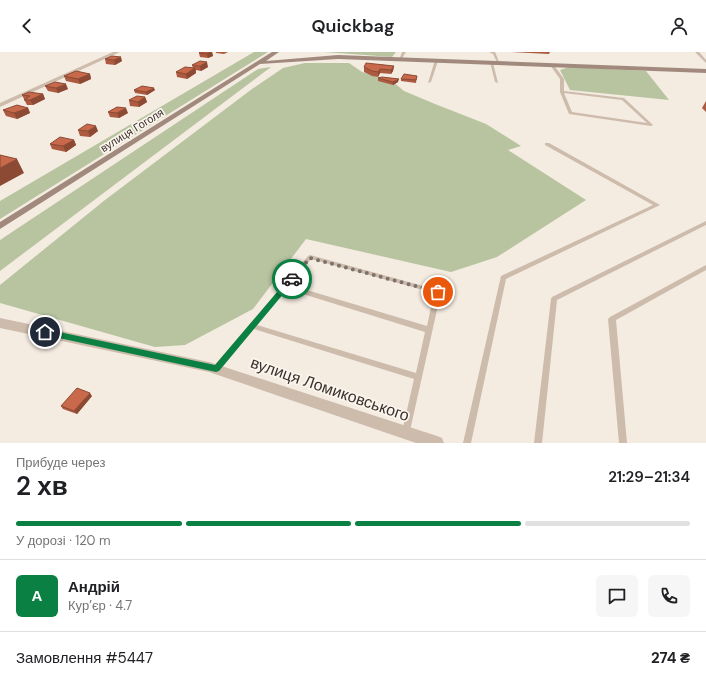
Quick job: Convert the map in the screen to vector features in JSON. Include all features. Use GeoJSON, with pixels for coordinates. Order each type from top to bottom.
{"type":"FeatureCollection","features":[{"type":"Feature","properties":{"kind":"street"},"geometry":{"type":"LineString","coordinates":[[0,105],[117,52]]}},
{"type":"Feature","properties":{"kind":"street","name":"вулиця Гоголя"},"geometry":{"type":"LineString","coordinates":[[0,226],[276,52]]}},
{"type":"Feature","properties":{"kind":"street"},"geometry":{"type":"LineString","coordinates":[[314,52],[338,57]]}},
{"type":"Feature","properties":{"kind":"street"},"geometry":{"type":"LineString","coordinates":[[258,63],[338,57],[706,71]]}},
{"type":"Feature","properties":{"kind":"street","name":"вулиця Ломиковського"},"geometry":{"type":"LineString","coordinates":[[0,323],[216,369],[437,443]]}},
{"type":"Feature","properties":{"kind":"lane"},"geometry":{"type":"LineString","coordinates":[[400,59],[404,52]]}},
{"type":"Feature","properties":{"kind":"lane"},"geometry":{"type":"LineString","coordinates":[[494,52],[499,63]]}},
{"type":"Feature","properties":{"kind":"lane"},"geometry":{"type":"LineString","coordinates":[[697,52],[706,62]]}},
{"type":"Feature","properties":{"kind":"lane"},"geometry":{"type":"LineString","coordinates":[[429,82],[436,61]]}},
{"type":"Feature","properties":{"kind":"lane"},"geometry":{"type":"LineString","coordinates":[[491,63],[497,82]]}},
{"type":"Feature","properties":{"kind":"lane"},"geometry":{"type":"LineString","coordinates":[[552,65],[562,79],[562,92],[570,113],[651,126],[623,99],[562,92]]}},
{"type":"Feature","properties":{"kind":"lane"},"geometry":{"type":"LineString","coordinates":[[467,443],[503,278],[657,206],[547,144]]}},
{"type":"Feature","properties":{"kind":"lane"},"geometry":{"type":"LineString","coordinates":[[538,443],[554,299],[706,223]]}},
{"type":"Feature","properties":{"kind":"lane"},"geometry":{"type":"LineString","coordinates":[[216,369],[310,258],[438,292],[406,432]]}},
{"type":"Feature","properties":{"kind":"lane"},"geometry":{"type":"LineString","coordinates":[[623,443],[612,319],[706,267]]}},
{"type":"Feature","properties":{"kind":"lane"},"geometry":{"type":"LineString","coordinates":[[286,286],[429,330]]}},
{"type":"Feature","properties":{"kind":"lane"},"geometry":{"type":"LineString","coordinates":[[252,326],[418,377]]}},
{"type":"Feature","properties":{"kind":"green space"},"geometry":{"type":"Polygon","coordinates":[[[254,52],[268,52],[0,219],[0,201],[254,52]]]}},
{"type":"Feature","properties":{"kind":"green space"},"geometry":{"type":"Polygon","coordinates":[[[324,52],[396,52],[392,57],[324,52]]]}},
{"type":"Feature","properties":{"kind":"green space"},"geometry":{"type":"Polygon","coordinates":[[[305,63],[349,63],[362,72],[393,82],[404,91],[486,124],[521,146],[508,150],[586,200],[497,257],[451,272],[306,239],[253,309],[185,345],[155,347],[0,303],[0,285],[105,200],[252,89],[283,68],[305,63]]]}},
{"type":"Feature","properties":{"kind":"green space"},"geometry":{"type":"Polygon","coordinates":[[[271,67],[0,271],[0,240],[258,69],[271,67]]]}},
{"type":"Feature","properties":{"kind":"green space"},"geometry":{"type":"Polygon","coordinates":[[[569,67],[646,71],[669,100],[570,90],[560,70],[569,67]]]}},
{"type":"Feature","properties":{"kind":"building"},"geometry":{"type":"Polygon","coordinates":[[[211,52],[207,54],[199,53],[211,52]]]}},
{"type":"Feature","properties":{"kind":"building"},"geometry":{"type":"Polygon","coordinates":[[[112,56],[121,57],[114,60],[105,59],[112,56]]]}},
{"type":"Feature","properties":{"kind":"building"},"geometry":{"type":"Polygon","coordinates":[[[200,61],[207,62],[200,66],[192,65],[200,61]]]}},
{"type":"Feature","properties":{"kind":"building"},"geometry":{"type":"Polygon","coordinates":[[[366,63],[394,66],[391,70],[380,69],[378,72],[364,67],[366,63]]]}},
{"type":"Feature","properties":{"kind":"building"},"geometry":{"type":"Polygon","coordinates":[[[185,67],[195,68],[186,74],[176,72],[185,67]]]}},
{"type":"Feature","properties":{"kind":"building"},"geometry":{"type":"Polygon","coordinates":[[[76,71],[90,74],[78,79],[64,76],[76,71]]]}},
{"type":"Feature","properties":{"kind":"building"},"geometry":{"type":"Polygon","coordinates":[[[404,74],[417,76],[416,80],[401,79],[404,74]]]}},
{"type":"Feature","properties":{"kind":"building"},"geometry":{"type":"Polygon","coordinates":[[[378,78],[399,79],[393,82],[378,78]]]}},
{"type":"Feature","properties":{"kind":"building"},"geometry":{"type":"Polygon","coordinates":[[[55,82],[66,84],[56,88],[45,86],[55,82]]]}},
{"type":"Feature","properties":{"kind":"building"},"geometry":{"type":"Polygon","coordinates":[[[142,86],[154,88],[146,92],[134,90],[142,86]]]}},
{"type":"Feature","properties":{"kind":"building"},"geometry":{"type":"Polygon","coordinates":[[[29,92],[43,94],[30,100],[24,100],[30,96],[22,95],[29,92]]]}},
{"type":"Feature","properties":{"kind":"building"},"geometry":{"type":"Polygon","coordinates":[[[137,96],[145,97],[138,102],[129,100],[137,96]]]}},
{"type":"Feature","properties":{"kind":"building"},"geometry":{"type":"Polygon","coordinates":[[[17,105],[28,108],[14,113],[3,110],[17,105]]]}},
{"type":"Feature","properties":{"kind":"building"},"geometry":{"type":"Polygon","coordinates":[[[117,107],[126,108],[117,113],[108,112],[117,107]]]}},
{"type":"Feature","properties":{"kind":"building"},"geometry":{"type":"Polygon","coordinates":[[[87,124],[96,126],[88,131],[78,130],[87,124]]]}},
{"type":"Feature","properties":{"kind":"building"},"geometry":{"type":"Polygon","coordinates":[[[60,137],[74,140],[63,146],[50,144],[60,137]]]}},
{"type":"Feature","properties":{"kind":"building"},"geometry":{"type":"Polygon","coordinates":[[[0,155],[17,159],[0,168],[0,155]]]}},
{"type":"Feature","properties":{"kind":"building"},"geometry":{"type":"Polygon","coordinates":[[[77,388],[90,393],[74,411],[61,406],[77,388]]]}},
{"type":"Feature","properties":{"kind":"way so far"},"geometry":{"type":"LineString","coordinates":[[292,279],[310,258],[438,292]]}},
{"type":"Feature","properties":{"kind":"route"},"geometry":{"type":"LineString","coordinates":[[45,332],[216,369],[292,279]]}}]}
